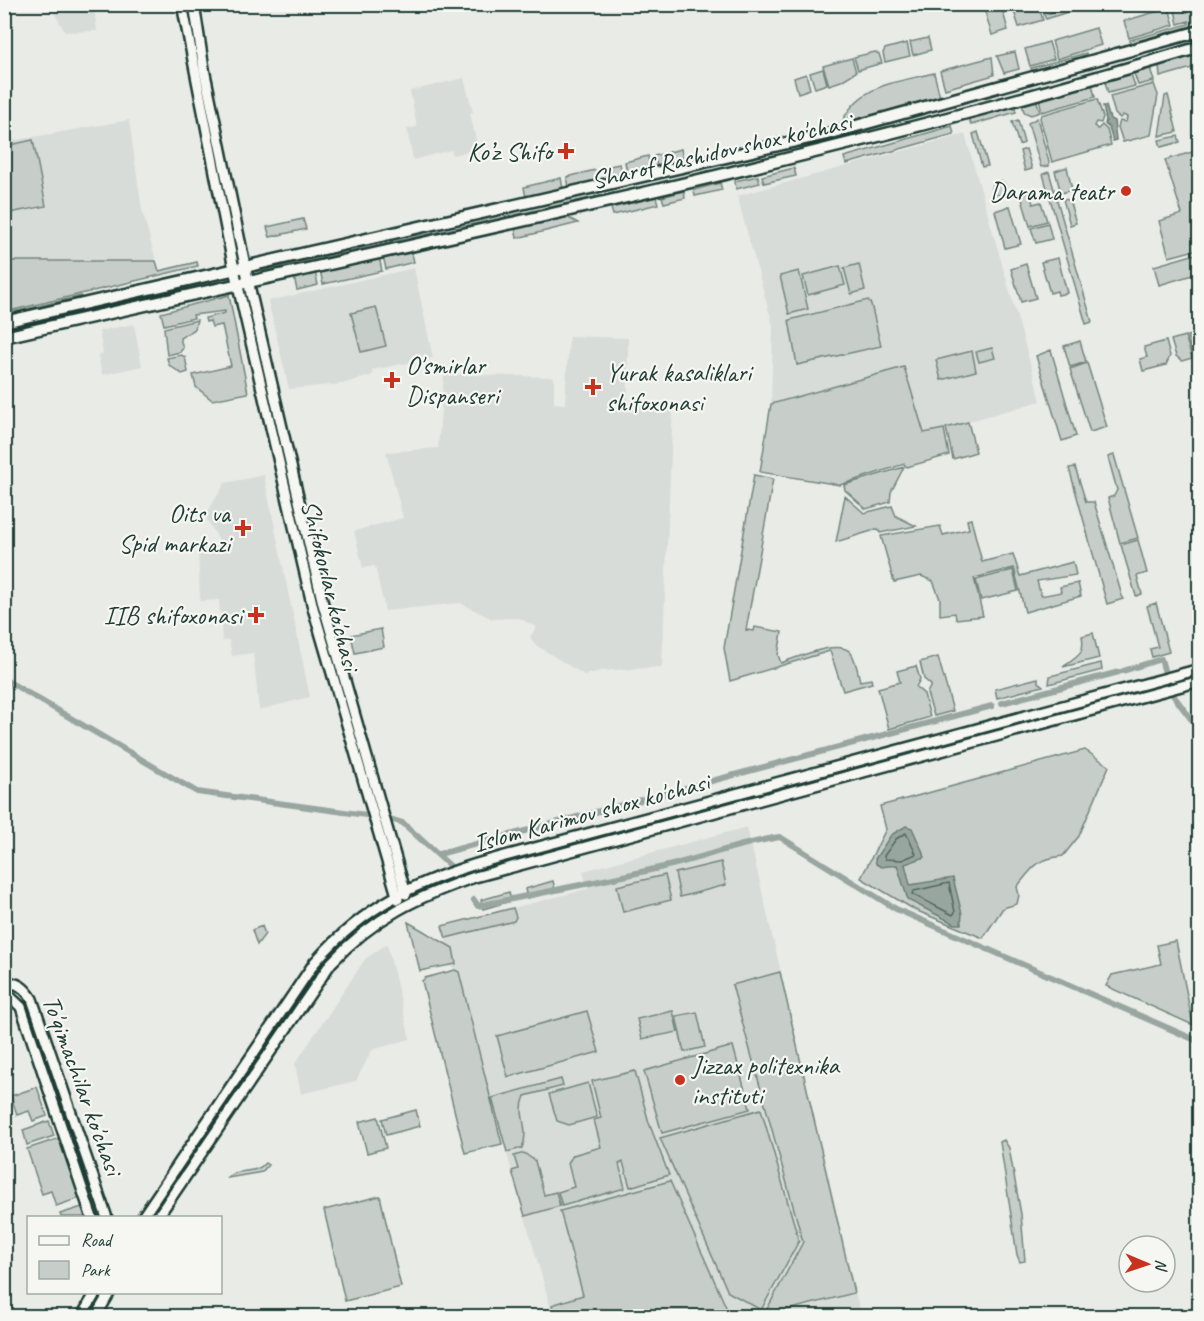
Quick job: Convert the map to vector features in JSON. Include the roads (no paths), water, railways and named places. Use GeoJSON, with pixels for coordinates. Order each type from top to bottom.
{"type":"FeatureCollection","features":[{"type":"Feature","properties":{"kind":"main road"},"geometry":{"type":"LineString","coordinates":[[182,4],[240,268]]}},
{"type":"Feature","properties":{"kind":"main road"},"geometry":{"type":"LineString","coordinates":[[194,4],[240,268]]}},
{"type":"Feature","properties":{"kind":"main road","name":"Sharof Rashidov shox ko'chasi"},"geometry":{"type":"LineString","coordinates":[[4,322],[831,133],[1200,31]]}},
{"type":"Feature","properties":{"kind":"main road","name":"Sharof Rashidov shox ko'chasi"},"geometry":{"type":"LineString","coordinates":[[4,337],[243,281],[647,192],[920,126],[1200,47]]}},
{"type":"Feature","properties":{"kind":"main road"},"geometry":{"type":"LineString","coordinates":[[647,192],[654,188],[657,182],[655,177],[648,175]]}},
{"type":"Feature","properties":{"kind":"main road","name":"Shifokorlar ko'chasi"},"geometry":{"type":"LineString","coordinates":[[240,268],[323,604],[401,892],[399,907]]}},
{"type":"Feature","properties":{"kind":"main road","name":"Islom Karimov shox ko'chasi"},"geometry":{"type":"LineString","coordinates":[[143,1216],[315,962],[345,930],[376,906],[401,892],[490,860],[1200,669]]}},
{"type":"Feature","properties":{"kind":"main road","name":"Islom Karimov shox ko'chasi"},"geometry":{"type":"LineString","coordinates":[[158,1216],[319,977],[354,939],[399,907],[475,877],[1200,681]]}},
{"type":"Feature","properties":{"kind":"main road","name":"Shifokorlar ko'chasi"},"geometry":{"type":"LineString","coordinates":[[401,892],[409,902]]}},
{"type":"Feature","properties":{"kind":"main road","name":"To'qimachilar ko'chasi"},"geometry":{"type":"LineString","coordinates":[[4,982],[15,983],[27,991],[32,999],[106,1216]]}},
{"type":"Feature","properties":{"kind":"main road","name":"To'qimachilar ko'chasi"},"geometry":{"type":"LineString","coordinates":[[4,991],[21,1007],[91,1216]]}},
{"type":"Feature","properties":{"kind":"main road"},"geometry":{"type":"LineString","coordinates":[[57,1114],[64,1117],[71,1108]]}},
{"type":"Feature","properties":{"kind":"main road"},"geometry":{"type":"LineString","coordinates":[[81,1317],[95,1294]]}},
{"type":"Feature","properties":{"kind":"main road"},"geometry":{"type":"LineString","coordinates":[[96,1317],[109,1294]]}},
{"type":"Feature","properties":{"kind":"water"},"geometry":{"type":"Polygon","coordinates":[[[1103,106],[1106,106],[1110,119],[1114,121],[1116,140],[1113,141],[1109,128],[1105,124],[1103,106]]]}},
{"type":"Feature","properties":{"kind":"water"},"geometry":{"type":"Polygon","coordinates":[[[906,826],[912,828],[925,857],[905,864],[910,885],[953,878],[962,914],[961,924],[955,924],[908,900],[897,865],[881,867],[876,864],[875,859],[891,835],[906,826]]]}},
{"type":"Feature","properties":{"kind":"waterway"},"geometry":{"type":"LineString","coordinates":[[1123,671],[1161,659],[1165,673]]}},
{"type":"Feature","properties":{"kind":"waterway"},"geometry":{"type":"LineString","coordinates":[[1002,703],[1119,672]]}},
{"type":"Feature","properties":{"kind":"waterway"},"geometry":{"type":"LineString","coordinates":[[4,679],[197,792],[366,815]]}},
{"type":"Feature","properties":{"kind":"waterway"},"geometry":{"type":"LineString","coordinates":[[1170,691],[1191,719]]}},
{"type":"Feature","properties":{"kind":"waterway"},"geometry":{"type":"LineString","coordinates":[[439,854],[992,706]]}},
{"type":"Feature","properties":{"kind":"waterway"},"geometry":{"type":"LineString","coordinates":[[393,820],[403,823],[450,866]]}},
{"type":"Feature","properties":{"kind":"waterway"},"geometry":{"type":"LineString","coordinates":[[474,900],[478,906],[591,883],[780,837],[896,909],[1200,1042]]}},
{"type":"Feature","properties":{"kind":"place","name":"Ko’z Shifo"},"geometry":{"type":"Point","coordinates":[566,151]}},
{"type":"Feature","properties":{"kind":"place","name":"Darama teatr"},"geometry":{"type":"Point","coordinates":[1126,191]}},
{"type":"Feature","properties":{"kind":"place","name":"O'smirlar Dispanseri"},"geometry":{"type":"Point","coordinates":[392,380]}},
{"type":"Feature","properties":{"kind":"place","name":"Yurak kasaliklari shifoxonasi"},"geometry":{"type":"Point","coordinates":[593,387]}},
{"type":"Feature","properties":{"kind":"place","name":"Oits va Spid markazi"},"geometry":{"type":"Point","coordinates":[243,528]}},
{"type":"Feature","properties":{"kind":"place","name":"IIB shifoxonasi"},"geometry":{"type":"Point","coordinates":[256,615]}},
{"type":"Feature","properties":{"kind":"place","name":"Jizzax politexnika instituti"},"geometry":{"type":"Point","coordinates":[680,1080]}}]}
